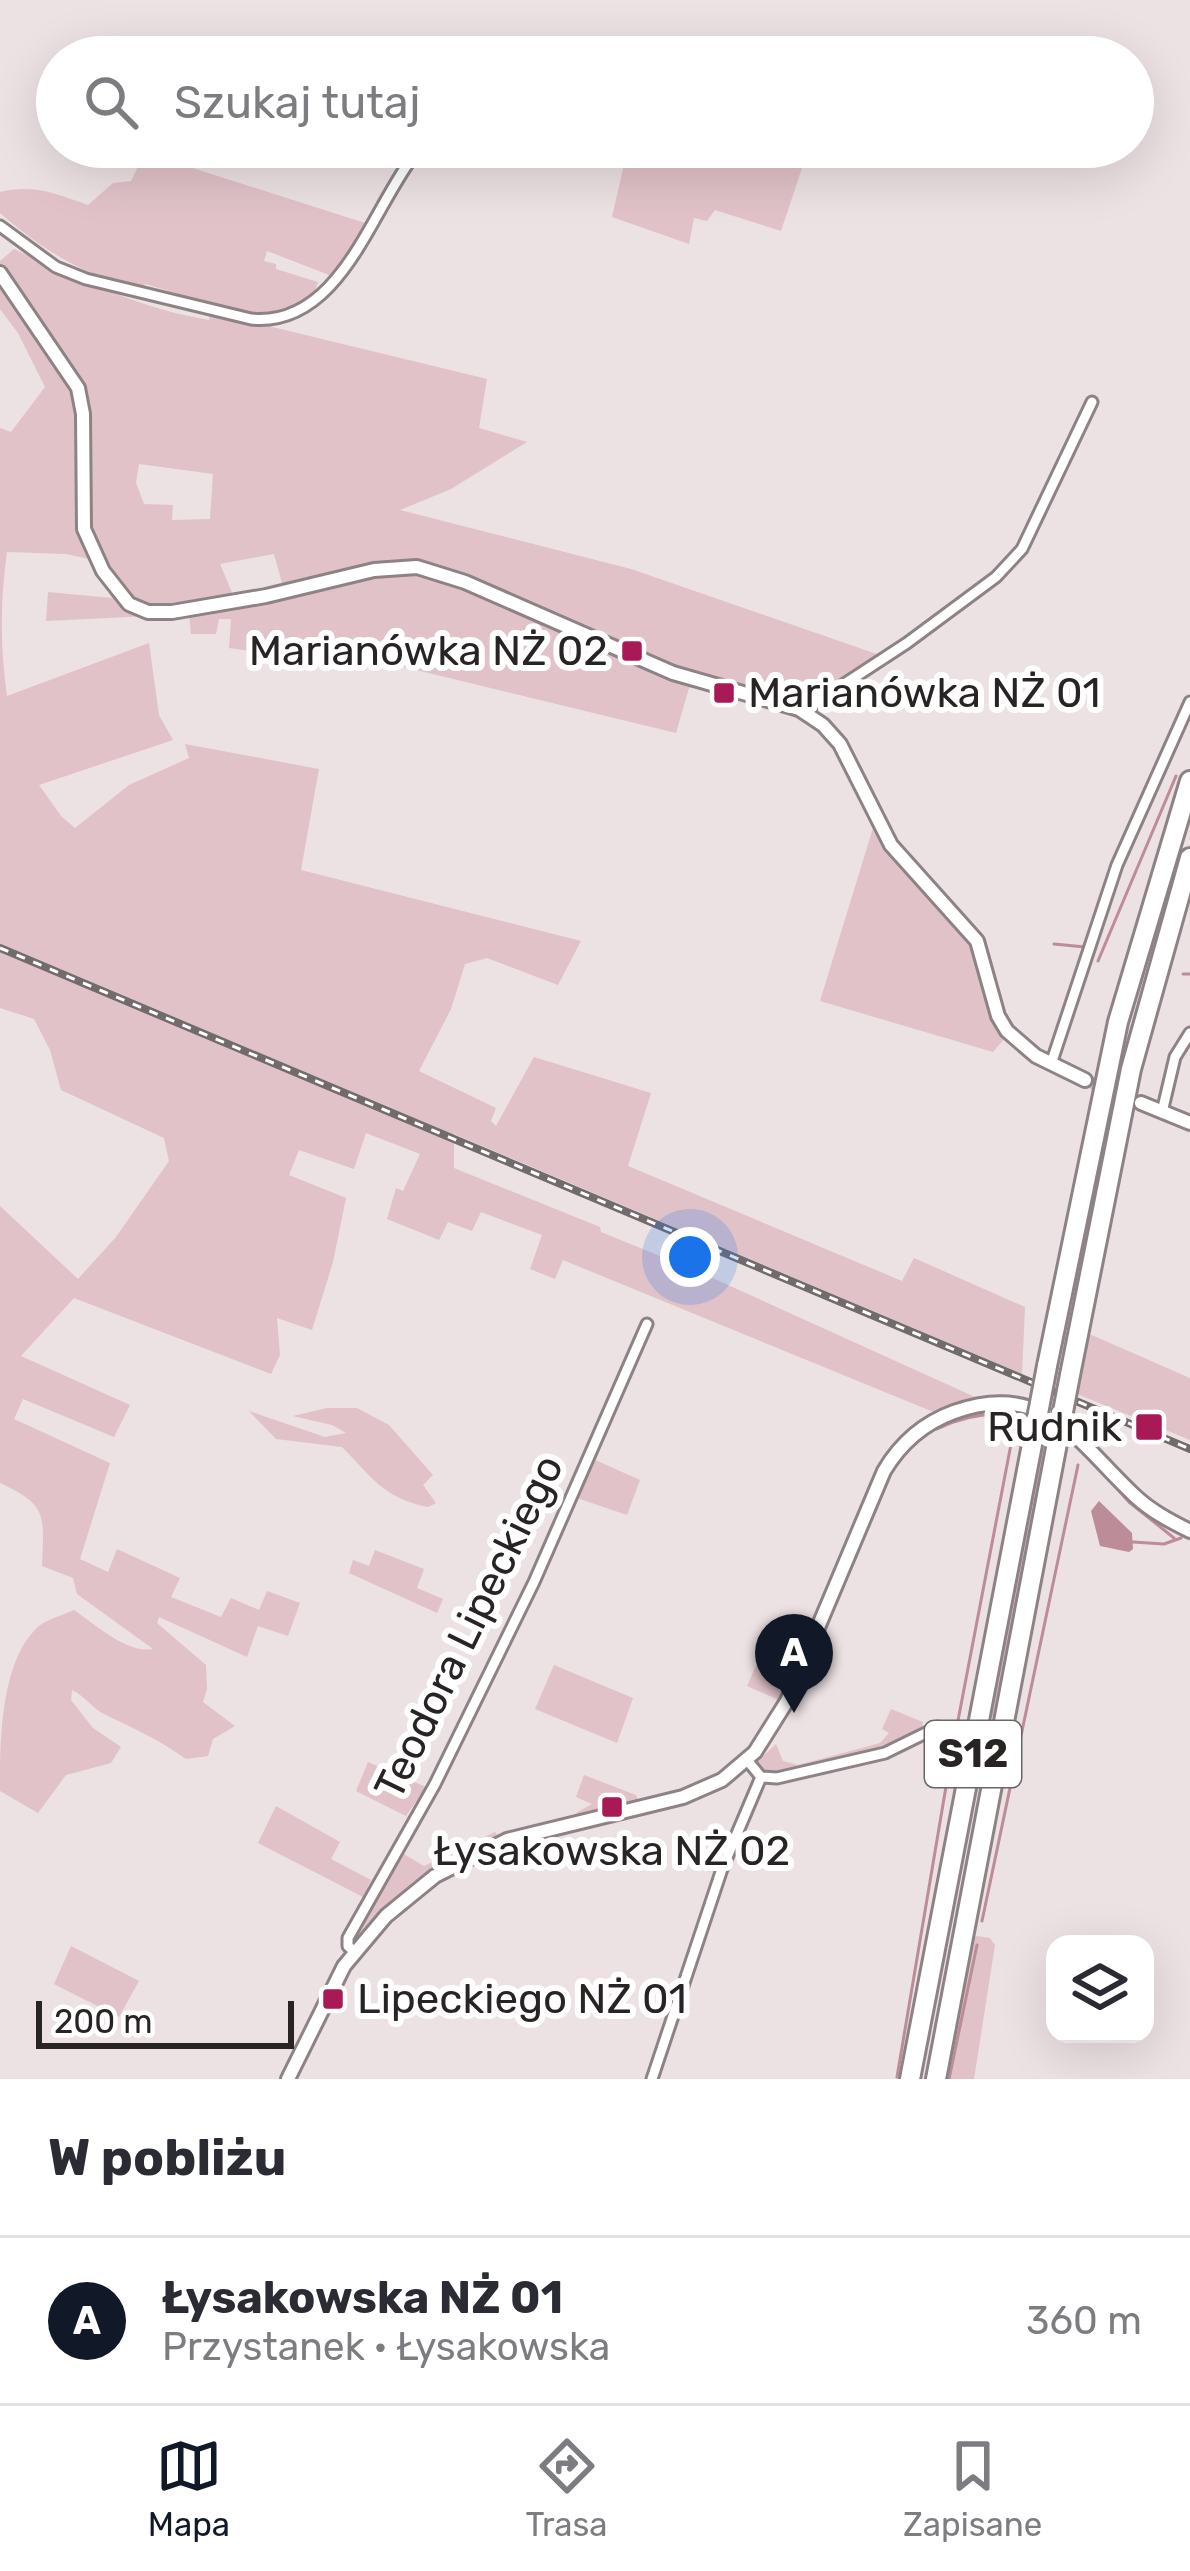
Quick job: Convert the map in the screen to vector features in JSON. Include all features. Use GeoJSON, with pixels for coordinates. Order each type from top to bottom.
{"type":"FeatureCollection","features":[{"type":"Feature","properties":{"kind":"highway","name":"S12"},"geometry":{"type":"LineString","coordinates":[[910,2079],[1118,1022],[1190,781]]}},
{"type":"Feature","properties":{"kind":"highway","name":"S12"},"geometry":{"type":"LineString","coordinates":[[936,2079],[1132,1069],[1190,858]]}},
{"type":"Feature","properties":{"kind":"street"},"geometry":{"type":"LineString","coordinates":[[0,226],[44,259],[86,279],[251,319],[278,319],[314,298],[344,269],[406,168]]}},
{"type":"Feature","properties":{"kind":"street"},"geometry":{"type":"LineString","coordinates":[[0,273],[77,388],[83,414],[84,529],[103,571],[134,607],[172,612],[383,568],[425,569],[466,582],[673,673],[803,711],[844,749],[891,845],[977,941],[1005,1028],[1022,1047],[1085,1080]]}},
{"type":"Feature","properties":{"kind":"street"},"geometry":{"type":"LineString","coordinates":[[803,711],[974,596],[1009,563],[1022,549],[1092,402]]}},
{"type":"Feature","properties":{"kind":"street"},"geometry":{"type":"LineString","coordinates":[[1051,1064],[1117,865],[1190,702]]}},
{"type":"Feature","properties":{"kind":"street"},"geometry":{"type":"LineString","coordinates":[[1162,1112],[1175,1057],[1190,1033]]}},
{"type":"Feature","properties":{"kind":"street"},"geometry":{"type":"LineString","coordinates":[[1141,1103],[1190,1123]]}},
{"type":"Feature","properties":{"kind":"street","name":"Teodora Lipeckiego"},"geometry":{"type":"LineString","coordinates":[[355,1952],[348,1938],[434,1784],[534,1582],[647,1324]]}},
{"type":"Feature","properties":{"kind":"street"},"geometry":{"type":"LineString","coordinates":[[288,2079],[324,2000],[355,1952],[406,1898],[473,1854],[534,1832],[683,1797],[716,1784],[747,1760],[782,1712],[884,1471],[901,1447],[938,1419],[987,1405],[1047,1416],[1081,1437],[1142,1502],[1190,1531]]}},
{"type":"Feature","properties":{"kind":"street"},"geometry":{"type":"LineString","coordinates":[[761,1777],[797,1774],[885,1753],[938,1727]]}},
{"type":"Feature","properties":{"kind":"street"},"geometry":{"type":"LineString","coordinates":[[747,1760],[761,1777]]}},
{"type":"Feature","properties":{"kind":"street"},"geometry":{"type":"LineString","coordinates":[[652,2079],[722,1869],[761,1777]]}},
{"type":"Feature","properties":{"kind":"shaded area"},"geometry":{"type":"Polygon","coordinates":[[[137,168],[193,168],[365,223],[348,258],[332,276],[267,251],[264,261],[276,264],[276,269],[318,282],[307,301],[290,311],[267,314],[103,278],[49,250],[0,213],[0,192],[45,191],[88,205],[113,183],[131,181],[137,168]]]}},
{"type":"Feature","properties":{"kind":"shaded area"},"geometry":{"type":"Polygon","coordinates":[[[623,168],[802,168],[781,231],[715,210],[707,221],[694,218],[689,244],[612,217],[623,168]]]}},
{"type":"Feature","properties":{"kind":"shaded area"},"geometry":{"type":"Polygon","coordinates":[[[14,249],[159,308],[209,320],[211,312],[487,379],[479,428],[527,442],[451,489],[400,510],[631,569],[888,658],[800,715],[695,684],[689,688],[676,733],[354,655],[352,665],[229,648],[231,619],[219,619],[216,634],[191,634],[189,614],[46,621],[48,592],[112,598],[89,559],[66,554],[7,552],[3,588],[7,696],[149,643],[159,715],[173,740],[39,785],[75,828],[129,785],[189,758],[185,744],[319,769],[301,870],[581,941],[558,985],[487,958],[465,964],[451,1009],[419,1071],[496,1108],[491,1121],[496,1126],[534,1057],[651,1093],[628,1166],[902,1281],[914,1258],[1025,1307],[1022,1374],[454,1134],[454,1168],[600,1227],[601,1232],[975,1397],[936,1413],[563,1260],[555,1279],[530,1269],[542,1235],[481,1212],[472,1231],[448,1222],[439,1240],[387,1219],[396,1188],[403,1191],[420,1154],[366,1133],[354,1169],[299,1150],[289,1175],[346,1198],[312,1330],[277,1318],[280,1355],[271,1374],[74,1298],[21,1356],[130,1405],[114,1437],[23,1399],[14,1419],[110,1463],[80,1559],[108,1572],[117,1549],[180,1578],[171,1597],[221,1617],[231,1598],[259,1610],[267,1591],[300,1603],[288,1636],[258,1626],[247,1657],[159,1617],[157,1623],[206,1665],[203,1702],[235,1726],[213,1739],[208,1756],[186,1759],[72,1690],[71,1700],[93,1728],[121,1747],[111,1763],[66,1775],[38,1813],[0,1791],[5,1703],[16,1659],[26,1641],[39,1626],[74,1610],[122,1643],[153,1649],[77,1594],[73,1578],[42,1566],[40,1514],[27,1498],[0,1483],[0,1206],[78,1279],[116,1237],[169,1161],[164,1138],[61,1090],[50,1050],[34,1019],[0,1008],[0,428],[11,432],[45,387],[0,309],[0,261],[14,249]],[[139,464],[136,483],[144,504],[173,505],[172,520],[210,519],[213,474],[139,464]],[[274,554],[220,564],[233,595],[260,590],[262,598],[285,594],[274,554]]]}},
{"type":"Feature","properties":{"kind":"shaded area"},"geometry":{"type":"Polygon","coordinates":[[[873,828],[888,852],[967,941],[1004,1039],[993,1052],[820,1001],[873,828]]]}},
{"type":"Feature","properties":{"kind":"shaded area"},"geometry":{"type":"Polygon","coordinates":[[[1087,1333],[1190,1378],[1190,1440],[1077,1394],[1087,1333]]]}},
{"type":"Feature","properties":{"kind":"shaded area"},"geometry":{"type":"Polygon","coordinates":[[[327,1408],[357,1408],[389,1425],[433,1475],[423,1485],[436,1503],[428,1507],[389,1492],[342,1447],[276,1439],[249,1411],[325,1437],[346,1433],[293,1416],[327,1408]]]}},
{"type":"Feature","properties":{"kind":"shaded area"},"geometry":{"type":"Polygon","coordinates":[[[1045,1432],[1047,1469],[999,1718],[985,1715],[1045,1432]]]}},
{"type":"Feature","properties":{"kind":"shaded area"},"geometry":{"type":"Polygon","coordinates":[[[593,1459],[640,1480],[627,1515],[574,1497],[593,1459]]]}},
{"type":"Feature","properties":{"kind":"shaded area"},"geometry":{"type":"Polygon","coordinates":[[[1099,1501],[1132,1533],[1129,1552],[1100,1546],[1091,1511],[1099,1501]]]}},
{"type":"Feature","properties":{"kind":"shaded area"},"geometry":{"type":"Polygon","coordinates":[[[375,1550],[424,1569],[417,1588],[443,1599],[437,1613],[349,1573],[353,1560],[369,1566],[375,1550]]]}},
{"type":"Feature","properties":{"kind":"shaded area"},"geometry":{"type":"Polygon","coordinates":[[[761,1654],[796,1665],[781,1701],[747,1686],[761,1654]]]}},
{"type":"Feature","properties":{"kind":"shaded area"},"geometry":{"type":"Polygon","coordinates":[[[554,1665],[633,1698],[617,1743],[535,1709],[554,1665]]]}},
{"type":"Feature","properties":{"kind":"shaded area"},"geometry":{"type":"Polygon","coordinates":[[[891,1709],[923,1722],[922,1730],[885,1749],[770,1776],[759,1771],[757,1762],[776,1744],[783,1761],[798,1765],[880,1743],[889,1733],[882,1729],[891,1709]]]}},
{"type":"Feature","properties":{"kind":"shaded area"},"geometry":{"type":"Polygon","coordinates":[[[368,1762],[426,1787],[406,1816],[356,1791],[368,1762]]]}},
{"type":"Feature","properties":{"kind":"shaded area"},"geometry":{"type":"Polygon","coordinates":[[[584,1775],[636,1795],[639,1803],[580,1817],[576,1813],[592,1804],[576,1797],[584,1775]]]}},
{"type":"Feature","properties":{"kind":"shaded area"},"geometry":{"type":"Polygon","coordinates":[[[276,1806],[340,1842],[331,1859],[371,1880],[363,1897],[258,1843],[276,1806]]]}},
{"type":"Feature","properties":{"kind":"shaded area"},"geometry":{"type":"Polygon","coordinates":[[[495,1832],[498,1837],[439,1870],[403,1897],[354,1944],[353,1933],[367,1917],[397,1850],[424,1866],[495,1832]]]}},
{"type":"Feature","properties":{"kind":"shaded area"},"geometry":{"type":"Polygon","coordinates":[[[972,1938],[990,1938],[995,1945],[974,2079],[944,2079],[972,1938]]]}},
{"type":"Feature","properties":{"kind":"shaded area"},"geometry":{"type":"Polygon","coordinates":[[[71,1946],[139,1981],[119,2017],[54,1984],[71,1946]]]}},
{"type":"Feature","properties":{"kind":"waterway"},"geometry":{"type":"LineString","coordinates":[[1098,961],[1176,776]]}},
{"type":"Feature","properties":{"kind":"waterway"},"geometry":{"type":"LineString","coordinates":[[1054,944],[1085,947]]}},
{"type":"Feature","properties":{"kind":"waterway"},"geometry":{"type":"LineString","coordinates":[[1183,974],[1190,974]]}},
{"type":"Feature","properties":{"kind":"waterway"},"geometry":{"type":"LineString","coordinates":[[937,1429],[983,1415],[1032,1419]]}},
{"type":"Feature","properties":{"kind":"waterway"},"geometry":{"type":"LineString","coordinates":[[897,2077],[951,1757],[1012,1439]]}},
{"type":"Feature","properties":{"kind":"waterway"},"geometry":{"type":"LineString","coordinates":[[982,1921],[1078,1465]]}},
{"type":"Feature","properties":{"kind":"waterway"},"geometry":{"type":"LineString","coordinates":[[1097,1466],[1129,1502],[1174,1538]]}},
{"type":"Feature","properties":{"kind":"waterway"},"geometry":{"type":"LineString","coordinates":[[1133,1542],[1164,1544],[1181,1538]]}},
{"type":"Feature","properties":{"kind":"waterway"},"geometry":{"type":"LineString","coordinates":[[949,2079],[977,1945]]}},
{"type":"Feature","properties":{"kind":"tunnel"},"geometry":{"type":"LineString","coordinates":[[1085,1080],[1141,1103]]}},
{"type":"Feature","properties":{"kind":"railway"},"geometry":{"type":"LineString","coordinates":[[0,948],[1190,1449]]}},
{"type":"Feature","properties":{"kind":"place","name":"Marianówka NŻ 02"},"geometry":{"type":"Point","coordinates":[632,651]}},
{"type":"Feature","properties":{"kind":"place","name":"Marianówka NŻ 01"},"geometry":{"type":"Point","coordinates":[724,693]}},
{"type":"Feature","properties":{"kind":"place","name":"Rudnik"},"geometry":{"type":"Point","coordinates":[1149,1427]}},
{"type":"Feature","properties":{"kind":"place","name":"Łysakowska NŻ 01"},"geometry":{"type":"Point","coordinates":[794,1713]}},
{"type":"Feature","properties":{"kind":"place","name":"Łysakowska NŻ 02"},"geometry":{"type":"Point","coordinates":[612,1807]}},
{"type":"Feature","properties":{"kind":"place","name":"Lipeckiego NŻ 01"},"geometry":{"type":"Point","coordinates":[333,1999]}}]}
